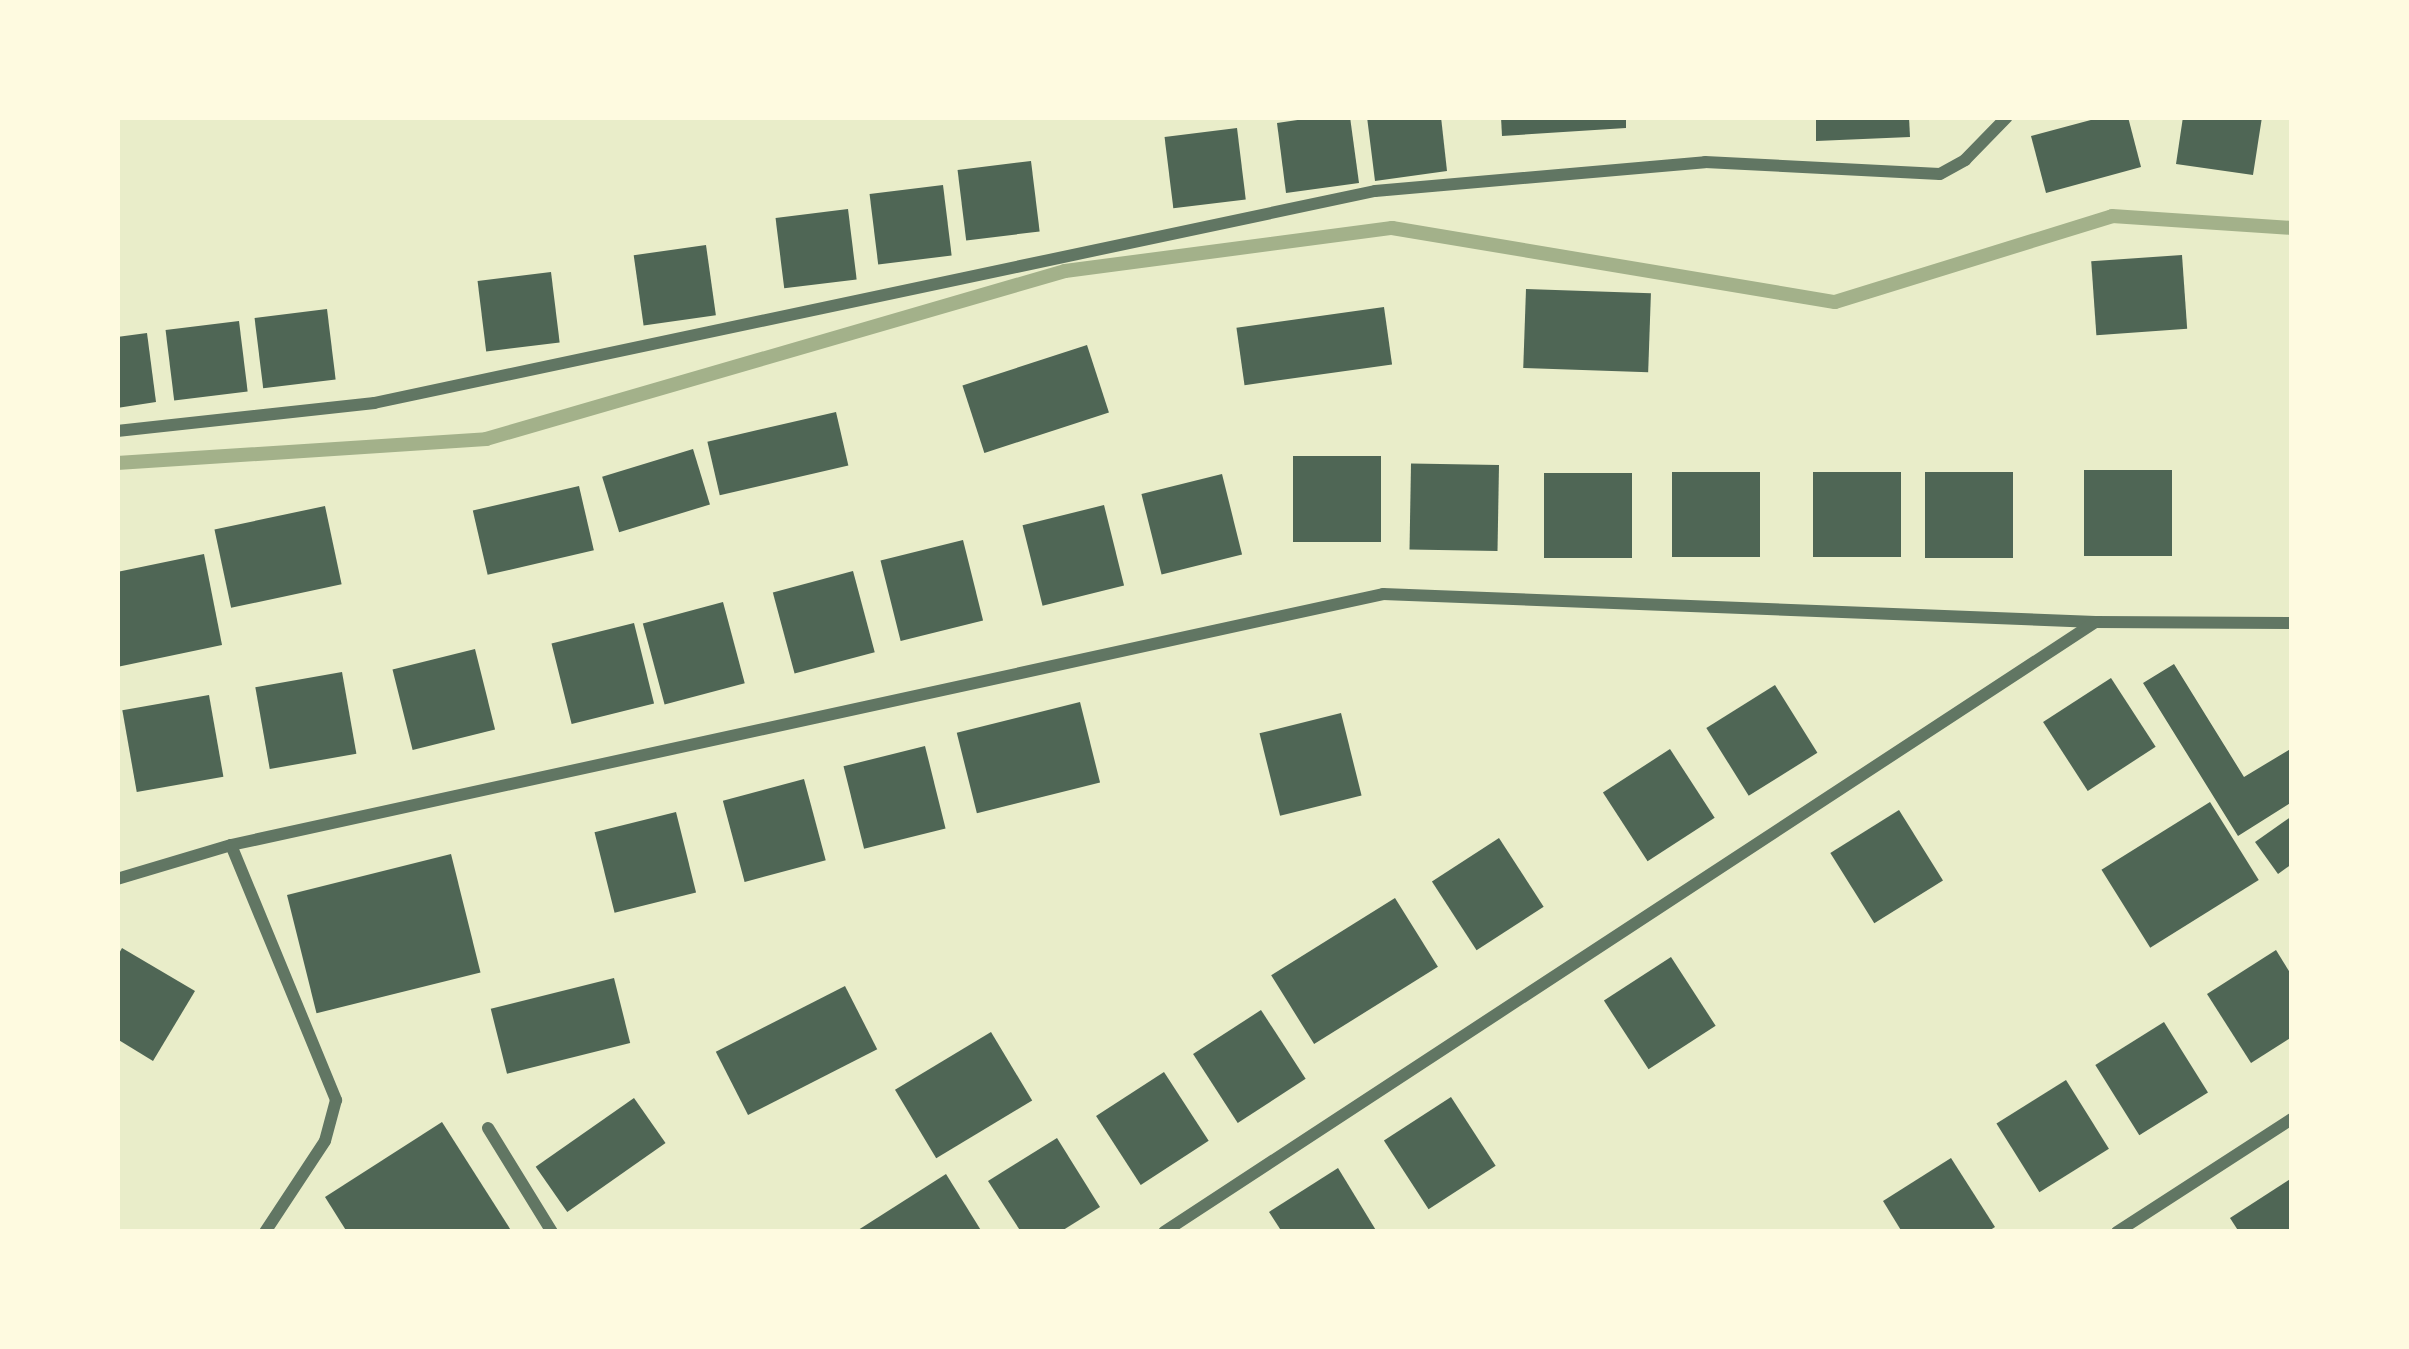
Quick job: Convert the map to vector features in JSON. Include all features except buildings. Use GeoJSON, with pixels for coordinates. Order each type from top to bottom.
{"type":"FeatureCollection","features":[{"type":"Feature","properties":{"kind":"street"},"geometry":{"type":"LineString","coordinates":[[117,430],[374,403],[1375,191],[1705,162],[1940,174],[1965,160],[2007,117]]}},
{"type":"Feature","properties":{"kind":"street"},"geometry":{"type":"LineString","coordinates":[[117,879],[231,845],[1383,594],[2095,622],[2292,622]]}},
{"type":"Feature","properties":{"kind":"street"},"geometry":{"type":"LineString","coordinates":[[1164,1232],[2095,622]]}},
{"type":"Feature","properties":{"kind":"street"},"geometry":{"type":"LineString","coordinates":[[231,845],[336,1100],[325,1141],[265,1232]]}},
{"type":"Feature","properties":{"kind":"street"},"geometry":{"type":"LineString","coordinates":[[2117,1232],[2292,1119]]}},
{"type":"Feature","properties":{"kind":"street"},"geometry":{"type":"LineString","coordinates":[[488,1128],[552,1232]]}},
{"type":"Feature","properties":{"kind":"waterway"},"geometry":{"type":"LineString","coordinates":[[117,463],[486,439],[1065,271],[1392,228],[1835,302],[2112,216],[2292,228]]}}]}
